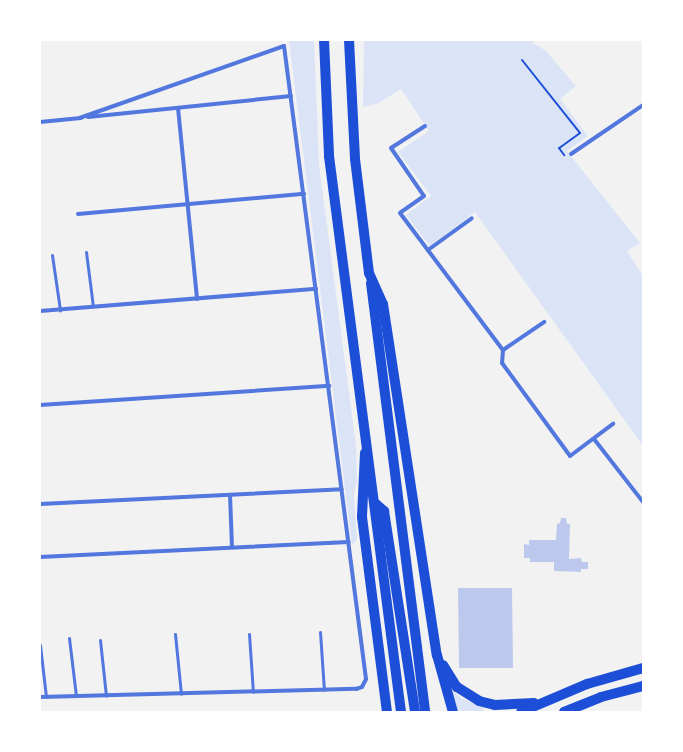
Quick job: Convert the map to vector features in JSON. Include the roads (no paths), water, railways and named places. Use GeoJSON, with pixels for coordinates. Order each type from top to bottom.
{"type":"FeatureCollection","features":[{"type":"Feature","properties":{"kind":"highway"},"geometry":{"type":"LineString","coordinates":[[324,40],[329,156],[376,504],[401,712]]}},
{"type":"Feature","properties":{"kind":"highway"},"geometry":{"type":"LineString","coordinates":[[349,40],[350,92],[355,159],[404,560],[425,712]]}},
{"type":"Feature","properties":{"kind":"highway"},"geometry":{"type":"LineString","coordinates":[[369,274],[383,304],[437,655],[453,712]]}},
{"type":"Feature","properties":{"kind":"highway"},"geometry":{"type":"LineString","coordinates":[[367,437],[362,479],[362,517],[387,712]]}},
{"type":"Feature","properties":{"kind":"highway"},"geometry":{"type":"LineString","coordinates":[[376,504],[384,511],[415,712]]}},
{"type":"Feature","properties":{"kind":"highway"},"geometry":{"type":"LineString","coordinates":[[437,655],[457,687],[474,699],[495,705],[541,702]]}},
{"type":"Feature","properties":{"kind":"highway"},"geometry":{"type":"LineString","coordinates":[[521,712],[541,702],[587,684],[643,668]]}},
{"type":"Feature","properties":{"kind":"highway"},"geometry":{"type":"LineString","coordinates":[[564,712],[601,697],[643,686]]}},
{"type":"Feature","properties":{"kind":"street"},"geometry":{"type":"LineString","coordinates":[[40,697],[356,689],[363,684],[367,676],[284,46],[80,118]]}},
{"type":"Feature","properties":{"kind":"street"},"geometry":{"type":"LineString","coordinates":[[40,122],[291,96]]}},
{"type":"Feature","properties":{"kind":"street"},"geometry":{"type":"LineString","coordinates":[[571,154],[643,105]]}},
{"type":"Feature","properties":{"kind":"street"},"geometry":{"type":"LineString","coordinates":[[178,108],[197,299]]}},
{"type":"Feature","properties":{"kind":"street"},"geometry":{"type":"LineString","coordinates":[[425,126],[391,148],[424,196],[400,214],[503,350],[502,364],[570,456],[613,424]]}},
{"type":"Feature","properties":{"kind":"street"},"geometry":{"type":"LineString","coordinates":[[78,214],[304,194]]}},
{"type":"Feature","properties":{"kind":"street"},"geometry":{"type":"LineString","coordinates":[[428,250],[472,218]]}},
{"type":"Feature","properties":{"kind":"street"},"geometry":{"type":"LineString","coordinates":[[40,311],[316,289]]}},
{"type":"Feature","properties":{"kind":"street"},"geometry":{"type":"LineString","coordinates":[[503,350],[544,322]]}},
{"type":"Feature","properties":{"kind":"street"},"geometry":{"type":"LineString","coordinates":[[40,405],[329,386]]}},
{"type":"Feature","properties":{"kind":"street"},"geometry":{"type":"LineString","coordinates":[[594,439],[643,502]]}},
{"type":"Feature","properties":{"kind":"street"},"geometry":{"type":"LineString","coordinates":[[40,504],[342,489]]}},
{"type":"Feature","properties":{"kind":"street"},"geometry":{"type":"LineString","coordinates":[[230,494],[232,547]]}},
{"type":"Feature","properties":{"kind":"street"},"geometry":{"type":"LineString","coordinates":[[40,557],[349,542]]}},
{"type":"Feature","properties":{"kind":"lane"},"geometry":{"type":"LineString","coordinates":[[86,252],[93,307]]}},
{"type":"Feature","properties":{"kind":"lane"},"geometry":{"type":"LineString","coordinates":[[52,255],[60,310]]}},
{"type":"Feature","properties":{"kind":"lane"},"geometry":{"type":"LineString","coordinates":[[320,632],[324,690]]}},
{"type":"Feature","properties":{"kind":"lane"},"geometry":{"type":"LineString","coordinates":[[175,634],[181,694]]}},
{"type":"Feature","properties":{"kind":"lane"},"geometry":{"type":"LineString","coordinates":[[249,634],[253,692]]}},
{"type":"Feature","properties":{"kind":"lane"},"geometry":{"type":"LineString","coordinates":[[69,638],[76,696]]}},
{"type":"Feature","properties":{"kind":"lane"},"geometry":{"type":"LineString","coordinates":[[100,640],[106,696]]}},
{"type":"Feature","properties":{"kind":"lane"},"geometry":{"type":"LineString","coordinates":[[40,645],[46,697]]}}]}
